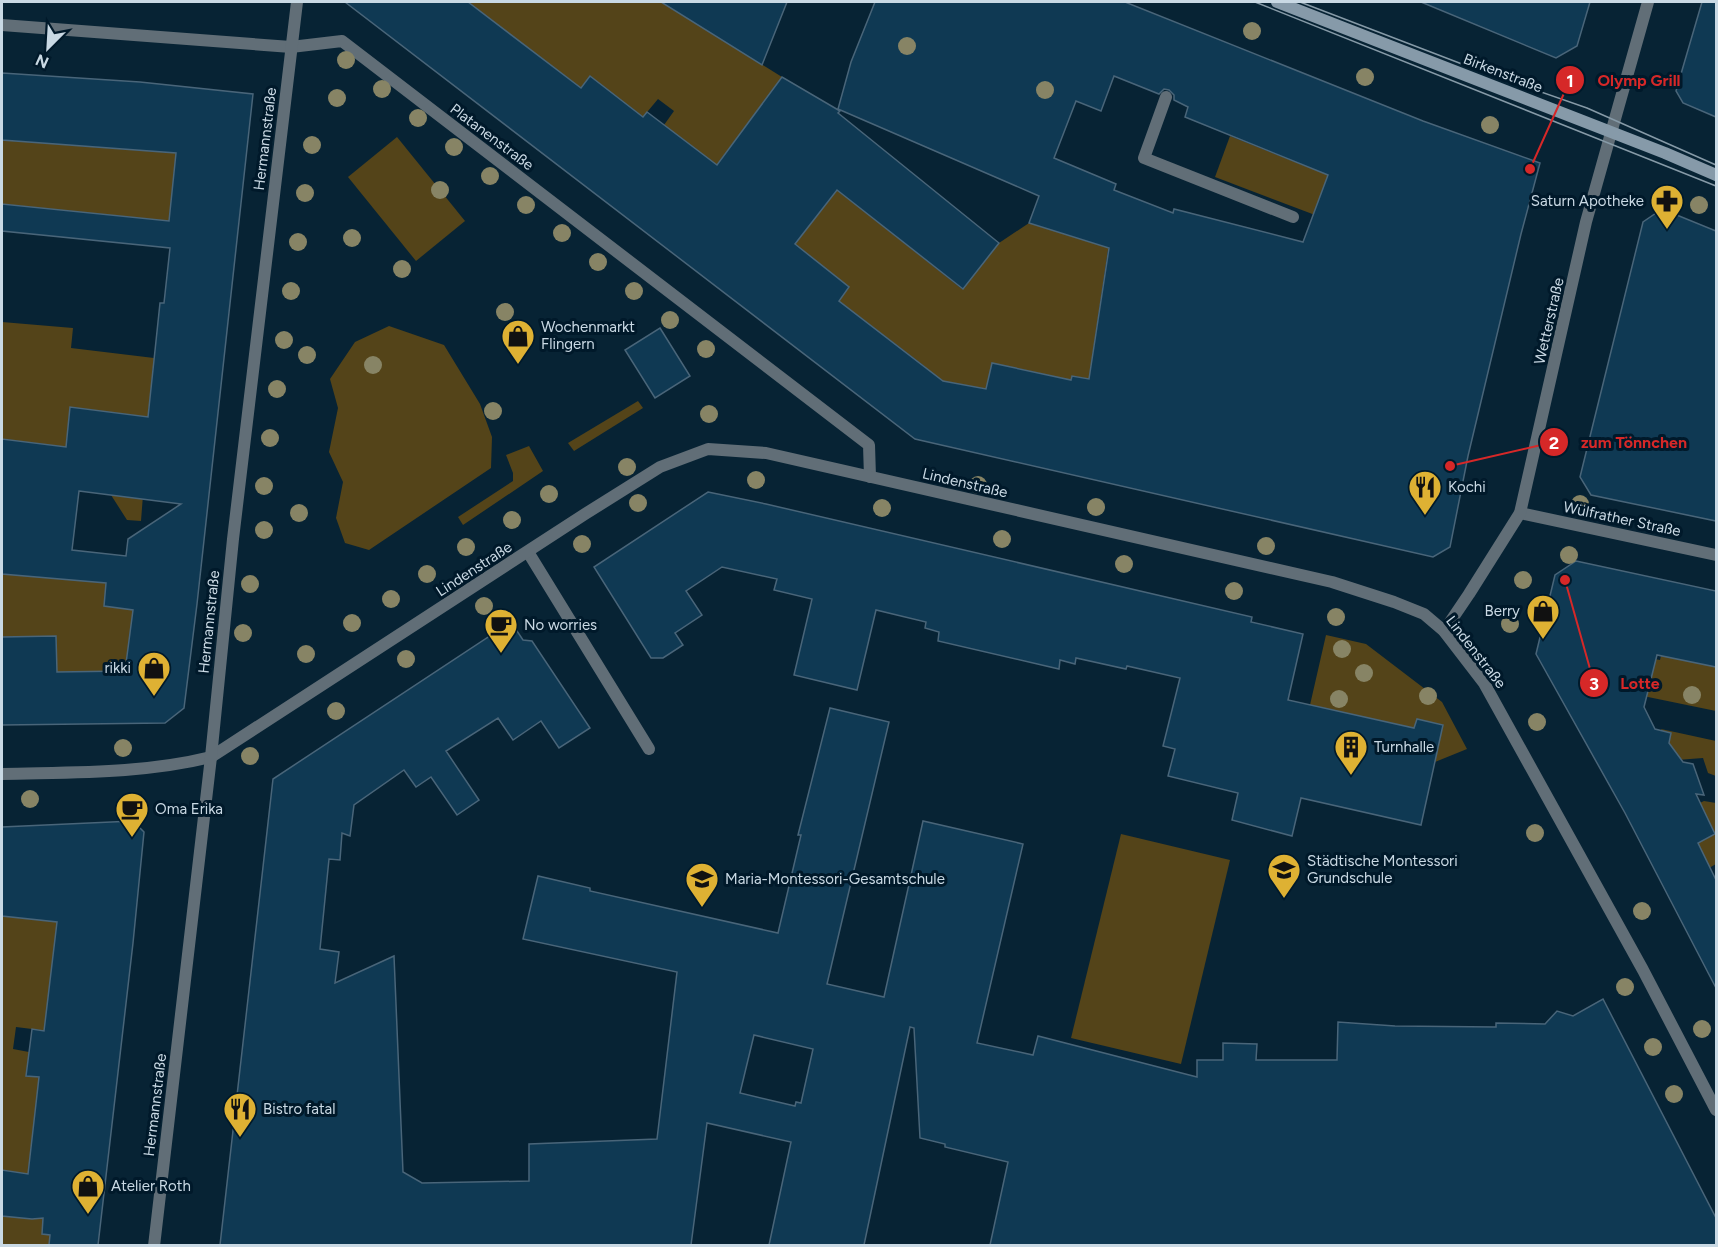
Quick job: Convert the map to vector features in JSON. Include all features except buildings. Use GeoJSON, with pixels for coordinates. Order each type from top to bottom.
{"type":"FeatureCollection","features":[{"type":"Feature","properties":{"kind":"street","name":"Hermannstraße"},"geometry":{"type":"LineString","coordinates":[[154,1245],[211,757],[233,539],[297,2]]}},
{"type":"Feature","properties":{"kind":"street","name":"Birkenstraße"},"geometry":{"type":"LineString","coordinates":[[1277,2],[1716,175]]}},
{"type":"Feature","properties":{"kind":"street","name":"Wetterstraße"},"geometry":{"type":"LineString","coordinates":[[1444,631],[1520,513],[1586,222],[1648,2]]}},
{"type":"Feature","properties":{"kind":"street","name":"Platanenstraße"},"geometry":{"type":"LineString","coordinates":[[2,25],[291,47],[342,41],[869,445],[870,477]]}},
{"type":"Feature","properties":{"kind":"street"},"geometry":{"type":"LineString","coordinates":[[1166,97],[1144,158],[1293,217]]}},
{"type":"Feature","properties":{"kind":"street","name":"Lindenstraße"},"geometry":{"type":"LineString","coordinates":[[2,774],[144,770],[211,757],[660,467],[708,448],[766,453],[1332,582],[1424,614],[1444,631],[1484,683],[1643,970],[1716,1110]]}},
{"type":"Feature","properties":{"kind":"street","name":"Wülfrather Straße"},"geometry":{"type":"LineString","coordinates":[[1520,513],[1716,555]]}},
{"type":"Feature","properties":{"kind":"street"},"geometry":{"type":"LineString","coordinates":[[528,552],[649,749]]}},
{"type":"Feature","properties":{"kind":"shaded area"},"geometry":{"type":"Polygon","coordinates":[[[468,2],[661,2],[782,77],[707,178],[690,145],[664,125],[674,111],[658,99],[643,117],[590,76],[581,88],[468,2]]]}},
{"type":"Feature","properties":{"kind":"shaded area"},"geometry":{"type":"Polygon","coordinates":[[[1230,136],[1338,179],[1323,218],[1215,177],[1230,136]]]}},
{"type":"Feature","properties":{"kind":"shaded area"},"geometry":{"type":"Polygon","coordinates":[[[397,137],[465,221],[416,261],[348,177],[397,137]]]}},
{"type":"Feature","properties":{"kind":"shaded area"},"geometry":{"type":"Polygon","coordinates":[[[2,140],[133,150],[177,143],[169,221],[2,204],[2,140]]]}},
{"type":"Feature","properties":{"kind":"shaded area"},"geometry":{"type":"Polygon","coordinates":[[[837,190],[962,289],[999,243],[1029,223],[1093,243],[1109,243],[1089,379],[1073,376],[1071,380],[993,363],[986,389],[938,380],[923,365],[839,301],[849,287],[795,244],[837,190]]]}},
{"type":"Feature","properties":{"kind":"shaded area"},"geometry":{"type":"Polygon","coordinates":[[[2,322],[73,328],[71,348],[154,358],[148,417],[70,407],[68,428],[149,438],[146,471],[140,471],[136,475],[134,490],[139,495],[143,495],[141,521],[127,520],[111,495],[115,453],[2,439],[2,322]]]}},
{"type":"Feature","properties":{"kind":"shaded area"},"geometry":{"type":"Polygon","coordinates":[[[389,326],[444,345],[480,404],[492,437],[491,468],[369,550],[345,543],[336,518],[343,482],[329,452],[338,408],[330,379],[355,342],[389,326]]]}},
{"type":"Feature","properties":{"kind":"shaded area"},"geometry":{"type":"Polygon","coordinates":[[[638,401],[643,408],[574,451],[568,443],[638,401]]]}},
{"type":"Feature","properties":{"kind":"shaded area"},"geometry":{"type":"Polygon","coordinates":[[[529,446],[543,471],[463,525],[458,517],[513,481],[513,473],[506,455],[529,446]]]}},
{"type":"Feature","properties":{"kind":"shaded area"},"geometry":{"type":"Polygon","coordinates":[[[2,574],[106,582],[104,606],[134,609],[124,675],[112,676],[105,671],[75,672],[57,691],[56,636],[2,637],[2,574]]]}},
{"type":"Feature","properties":{"kind":"shaded area"},"geometry":{"type":"Polygon","coordinates":[[[1326,635],[1366,644],[1442,702],[1467,749],[1435,762],[1443,725],[1417,719],[1414,728],[1310,705],[1326,635]]]}},
{"type":"Feature","properties":{"kind":"shaded area"},"geometry":{"type":"Polygon","coordinates":[[[1663,647],[1716,658],[1716,711],[1614,690],[1633,655],[1660,660],[1663,647]]]}},
{"type":"Feature","properties":{"kind":"shaded area"},"geometry":{"type":"Polygon","coordinates":[[[1661,729],[1716,741],[1716,776],[1708,773],[1703,758],[1677,760],[1661,729]]]}},
{"type":"Feature","properties":{"kind":"shaded area"},"geometry":{"type":"Polygon","coordinates":[[[1704,801],[1716,803],[1716,864],[1709,868],[1678,813],[1704,801]]]}},
{"type":"Feature","properties":{"kind":"shaded area"},"geometry":{"type":"Polygon","coordinates":[[[1121,834],[1230,860],[1181,1064],[1071,1038],[1121,834]]]}},
{"type":"Feature","properties":{"kind":"shaded area"},"geometry":{"type":"Polygon","coordinates":[[[80,858],[56,1032],[16,1027],[13,1049],[29,1052],[26,1076],[53,1079],[35,1114],[28,1174],[2,1170],[2,916],[27,919],[32,860],[80,858]]]}},
{"type":"Feature","properties":{"kind":"shaded area"},"geometry":{"type":"Polygon","coordinates":[[[2,1216],[43,1218],[50,1235],[49,1245],[2,1245],[2,1216]]]}},
{"type":"Feature","properties":{"kind":"tram line"},"geometry":{"type":"LineString","coordinates":[[1255,2],[1716,186]]}},
{"type":"Feature","properties":{"kind":"tram line"},"geometry":{"type":"LineString","coordinates":[[1300,2],[1475,69],[1587,108],[1716,165]]}},
{"type":"Feature","properties":{"kind":"place","name":"Olymp Grill"},"geometry":{"type":"Point","coordinates":[1530,169]}},
{"type":"Feature","properties":{"kind":"place","name":"Saturn Apotheke"},"geometry":{"type":"Point","coordinates":[1667,230]}},
{"type":"Feature","properties":{"kind":"place","name":"Wochenmarkt Flingern"},"geometry":{"type":"Point","coordinates":[518,365]}},
{"type":"Feature","properties":{"kind":"place","name":"zum Tönnchen"},"geometry":{"type":"Point","coordinates":[1450,466]}},
{"type":"Feature","properties":{"kind":"place","name":"Kochi"},"geometry":{"type":"Point","coordinates":[1425,516]}},
{"type":"Feature","properties":{"kind":"place","name":"Lotte"},"geometry":{"type":"Point","coordinates":[1565,580]}},
{"type":"Feature","properties":{"kind":"place","name":"Berry"},"geometry":{"type":"Point","coordinates":[1543,640]}},
{"type":"Feature","properties":{"kind":"place","name":"No worries"},"geometry":{"type":"Point","coordinates":[501,654]}},
{"type":"Feature","properties":{"kind":"place","name":"rikki"},"geometry":{"type":"Point","coordinates":[154,697]}},
{"type":"Feature","properties":{"kind":"place","name":"Turnhalle"},"geometry":{"type":"Point","coordinates":[1351,776]}},
{"type":"Feature","properties":{"kind":"place","name":"Oma Erika"},"geometry":{"type":"Point","coordinates":[132,838]}},
{"type":"Feature","properties":{"kind":"place","name":"Städtische Montessori Grundschule"},"geometry":{"type":"Point","coordinates":[1284,899]}},
{"type":"Feature","properties":{"kind":"place","name":"Maria-Montessori-Gesamtschule"},"geometry":{"type":"Point","coordinates":[702,908]}},
{"type":"Feature","properties":{"kind":"place","name":"Bistro fatal"},"geometry":{"type":"Point","coordinates":[240,1138]}},
{"type":"Feature","properties":{"kind":"place","name":"Atelier Roth"},"geometry":{"type":"Point","coordinates":[88,1215]}}]}
